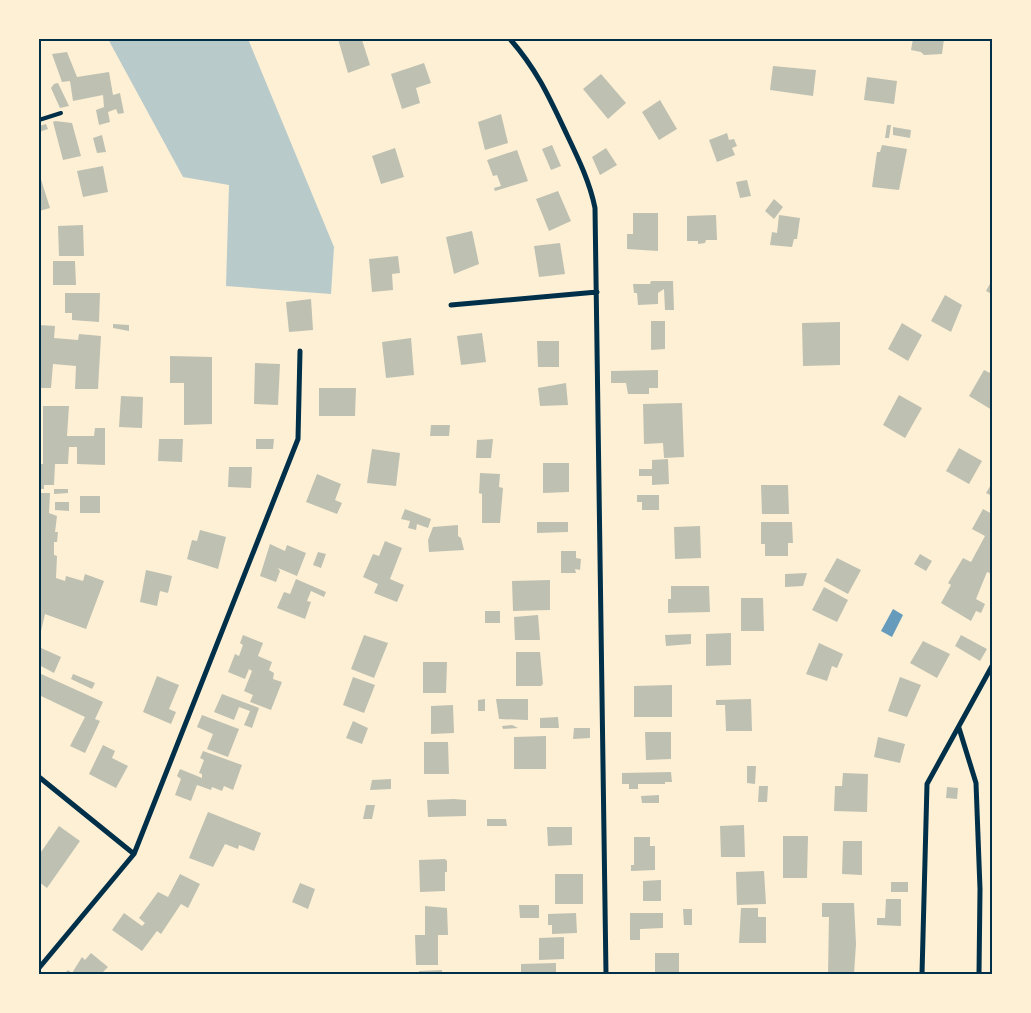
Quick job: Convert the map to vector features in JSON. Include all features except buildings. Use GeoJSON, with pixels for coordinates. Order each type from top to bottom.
{"type":"FeatureCollection","features":[{"type":"Feature","properties":{"kind":"street"},"geometry":{"type":"LineString","coordinates":[[510,39],[541,79],[585,173],[595,208],[606,974]]}},
{"type":"Feature","properties":{"kind":"street"},"geometry":{"type":"LineString","coordinates":[[451,306],[597,292]]}},
{"type":"Feature","properties":{"kind":"street"},"geometry":{"type":"LineString","coordinates":[[39,968],[134,854],[298,439],[300,352]]}},
{"type":"Feature","properties":{"kind":"street"},"geometry":{"type":"LineString","coordinates":[[922,974],[927,784],[992,666]]}},
{"type":"Feature","properties":{"kind":"street"},"geometry":{"type":"LineString","coordinates":[[959,728],[976,782],[980,889],[978,974]]}},
{"type":"Feature","properties":{"kind":"street"},"geometry":{"type":"LineString","coordinates":[[39,777],[134,854]]}},
{"type":"Feature","properties":{"kind":"lane"},"geometry":{"type":"LineString","coordinates":[[39,120],[61,113]]}},
{"type":"Feature","properties":{"kind":"shaded area"},"geometry":{"type":"Polygon","coordinates":[[[108,39],[248,39],[334,247],[331,294],[226,286],[229,185],[183,177],[108,39]]]}},
{"type":"Feature","properties":{"kind":"water"},"geometry":{"type":"Polygon","coordinates":[[[893,609],[903,615],[892,637],[881,631],[893,609]]]}}]}
